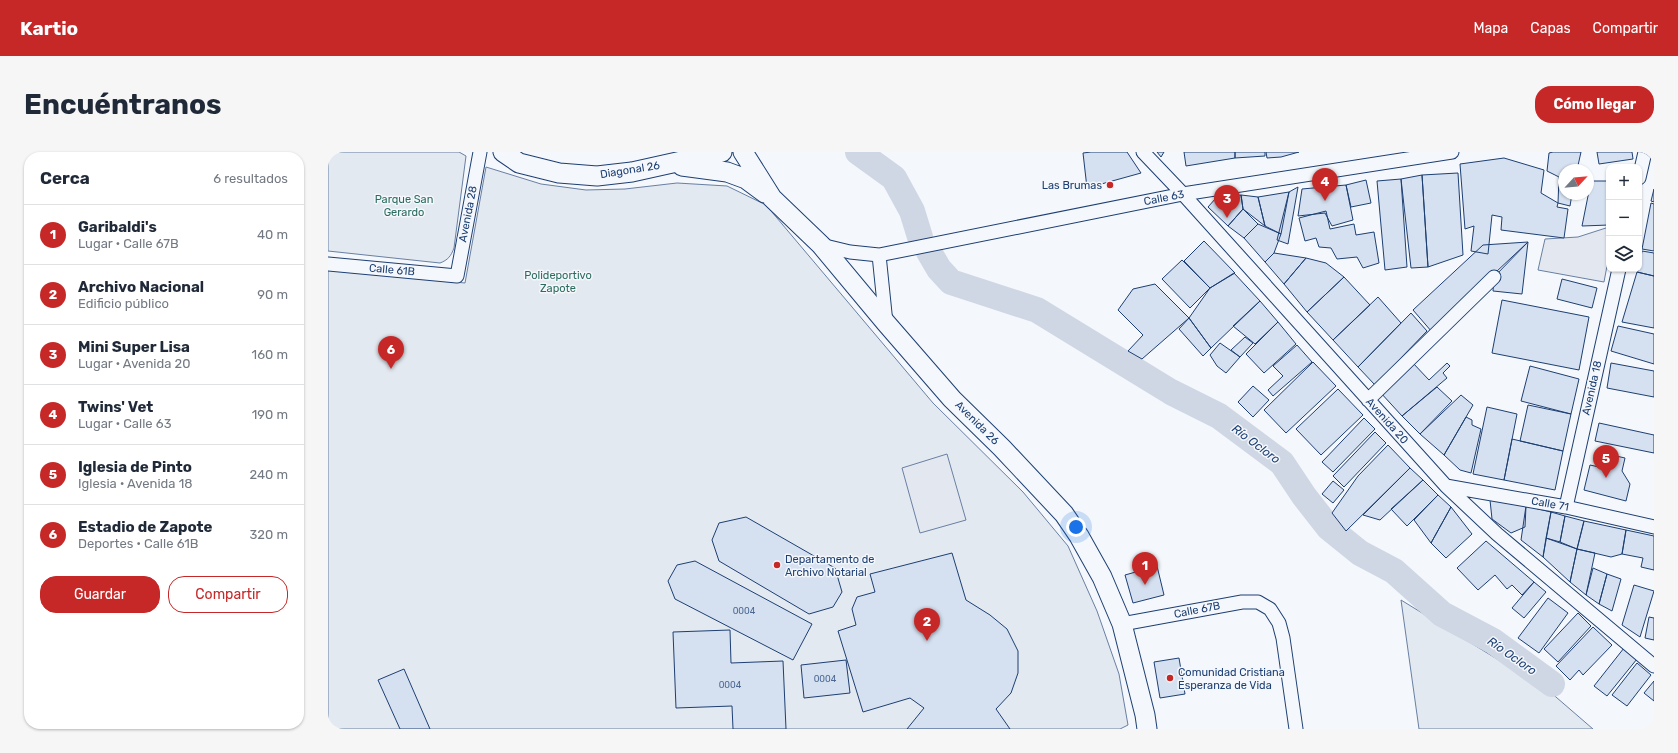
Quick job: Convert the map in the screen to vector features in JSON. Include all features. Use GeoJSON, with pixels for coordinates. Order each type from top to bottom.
{"type":"FeatureCollection","features":[{"type":"Feature","properties":{"kind":"street","name":"Avenida 28"},"geometry":{"type":"LineString","coordinates":[[457,276],[480,152]]}},
{"type":"Feature","properties":{"kind":"street","name":"Diagonal 26"},"geometry":{"type":"LineString","coordinates":[[503,152],[519,163],[559,173],[597,176],[632,172],[722,152]]}},
{"type":"Feature","properties":{"kind":"street","name":"Avenida 26"},"geometry":{"type":"LineString","coordinates":[[743,152],[772,198],[821,245],[886,323],[952,398],[1002,448],[1064,514],[1079,536],[1102,577],[1122,624],[1145,715],[1147,729]]}},
{"type":"Feature","properties":{"kind":"street","name":"Avenida 20"},"geometry":{"type":"LineString","coordinates":[[1143,152],[1183,194],[1446,486],[1497,534],[1654,666]]}},
{"type":"Feature","properties":{"kind":"street","name":"Calle 63"},"geometry":{"type":"LineString","coordinates":[[821,245],[850,252],[879,255],[1183,194],[1452,152]]}},
{"type":"Feature","properties":{"kind":"street"},"geometry":{"type":"LineString","coordinates":[[1642,165],[1645,152]]}},
{"type":"Feature","properties":{"kind":"street","name":"Diagonal 26"},"geometry":{"type":"LineString","coordinates":[[665,165],[727,172],[746,179],[772,198]]}},
{"type":"Feature","properties":{"kind":"street"},"geometry":{"type":"LineString","coordinates":[[879,255],[886,323]]}},
{"type":"Feature","properties":{"kind":"street","name":"Calle 61B"},"geometry":{"type":"LineString","coordinates":[[328,264],[457,276]]}},
{"type":"Feature","properties":{"kind":"street","name":"Avenida 18"},"geometry":{"type":"LineString","coordinates":[[1566,507],[1618,272]]}},
{"type":"Feature","properties":{"kind":"street"},"geometry":{"type":"LineString","coordinates":[[1368,400],[1494,277]]}},
{"type":"Feature","properties":{"kind":"street","name":"Calle 71"},"geometry":{"type":"LineString","coordinates":[[1446,486],[1566,507],[1654,527]]}},
{"type":"Feature","properties":{"kind":"street","name":"Calle 67B"},"geometry":{"type":"LineString","coordinates":[[1122,624],[1242,602],[1258,602],[1270,609],[1279,623],[1283,638],[1296,729]]}},
{"type":"Feature","properties":{"kind":"green space","name":"Parque San Gerardo"},"geometry":{"type":"Polygon","coordinates":[[[328,152],[459,152],[466,156],[454,248],[449,257],[440,263],[328,251],[328,152]]]}},
{"type":"Feature","properties":{"kind":"green space","name":"Polideportivo Zapote"},"geometry":{"type":"Polygon","coordinates":[[[486,167],[541,184],[586,190],[625,189],[677,183],[727,186],[766,205],[933,403],[1023,492],[1068,546],[1097,611],[1119,674],[1128,725],[1120,729],[328,729],[328,269],[465,283],[486,167]]]}},
{"type":"Feature","properties":{"kind":"green space"},"geometry":{"type":"Polygon","coordinates":[[[1401,600],[1549,691],[1593,729],[1419,729],[1401,600]]]}},
{"type":"Feature","properties":{"kind":"shaded area"},"geometry":{"type":"Polygon","coordinates":[[[1606,228],[1606,271],[1604,282],[1538,270],[1545,239],[1578,237],[1606,228]]]}},
{"type":"Feature","properties":{"kind":"shaded area"},"geometry":{"type":"Polygon","coordinates":[[[947,454],[966,520],[920,533],[902,468],[947,454]]]}},
{"type":"Feature","properties":{"kind":"building"},"geometry":{"type":"Polygon","coordinates":[[[1127,152],[1141,173],[1087,188],[1083,153],[1127,152]]]}},
{"type":"Feature","properties":{"kind":"building"},"geometry":{"type":"Polygon","coordinates":[[[1157,152],[1164,152],[1161,157],[1157,152]]]}},
{"type":"Feature","properties":{"kind":"building"},"geometry":{"type":"Polygon","coordinates":[[[1184,152],[1235,152],[1235,158],[1186,166],[1184,152]]]}},
{"type":"Feature","properties":{"kind":"building"},"geometry":{"type":"Polygon","coordinates":[[[1235,152],[1265,152],[1265,156],[1235,158],[1235,152]]]}},
{"type":"Feature","properties":{"kind":"building"},"geometry":{"type":"Polygon","coordinates":[[[1266,152],[1299,152],[1281,157],[1267,158],[1266,152]]]}},
{"type":"Feature","properties":{"kind":"building"},"geometry":{"type":"Polygon","coordinates":[[[1581,152],[1578,164],[1558,164],[1558,176],[1547,171],[1549,153],[1581,152]]]}},
{"type":"Feature","properties":{"kind":"building"},"geometry":{"type":"Polygon","coordinates":[[[1597,152],[1632,152],[1633,159],[1599,164],[1597,152]]]}},
{"type":"Feature","properties":{"kind":"building"},"geometry":{"type":"Polygon","coordinates":[[[1504,158],[1544,170],[1541,193],[1558,203],[1557,207],[1568,209],[1564,238],[1501,230],[1502,217],[1492,215],[1488,254],[1471,251],[1474,226],[1465,229],[1460,164],[1504,158]]]}},
{"type":"Feature","properties":{"kind":"building"},"geometry":{"type":"Polygon","coordinates":[[[1458,173],[1463,255],[1428,267],[1422,175],[1458,173]]]}},
{"type":"Feature","properties":{"kind":"building"},"geometry":{"type":"Polygon","coordinates":[[[1422,175],[1428,267],[1411,268],[1401,179],[1422,175]]]}},
{"type":"Feature","properties":{"kind":"building"},"geometry":{"type":"Polygon","coordinates":[[[1401,179],[1407,267],[1385,270],[1377,181],[1401,179]]]}},
{"type":"Feature","properties":{"kind":"building"},"geometry":{"type":"Polygon","coordinates":[[[1366,180],[1371,203],[1351,207],[1346,185],[1366,180]]]}},
{"type":"Feature","properties":{"kind":"building"},"geometry":{"type":"Polygon","coordinates":[[[1594,181],[1606,181],[1606,225],[1582,226],[1587,200],[1594,200],[1594,181]]]}},
{"type":"Feature","properties":{"kind":"building"},"geometry":{"type":"Polygon","coordinates":[[[1346,185],[1353,220],[1332,226],[1325,213],[1298,216],[1302,189],[1346,185]]]}},
{"type":"Feature","properties":{"kind":"building"},"geometry":{"type":"Polygon","coordinates":[[[1298,187],[1288,244],[1277,240],[1289,192],[1298,187]]]}},
{"type":"Feature","properties":{"kind":"building"},"geometry":{"type":"Polygon","coordinates":[[[1654,189],[1654,202],[1651,201],[1654,189]]]}},
{"type":"Feature","properties":{"kind":"building"},"geometry":{"type":"Polygon","coordinates":[[[1289,192],[1281,234],[1265,226],[1258,197],[1289,192]]]}},
{"type":"Feature","properties":{"kind":"building"},"geometry":{"type":"Polygon","coordinates":[[[1241,195],[1243,209],[1228,226],[1208,207],[1216,198],[1241,195]]]}},
{"type":"Feature","properties":{"kind":"building"},"geometry":{"type":"Polygon","coordinates":[[[1241,195],[1258,197],[1265,226],[1243,209],[1241,195]]]}},
{"type":"Feature","properties":{"kind":"building"},"geometry":{"type":"Polygon","coordinates":[[[1558,200],[1571,200],[1570,206],[1558,203],[1558,200]]]}},
{"type":"Feature","properties":{"kind":"building"},"geometry":{"type":"Polygon","coordinates":[[[1651,203],[1654,204],[1654,251],[1642,249],[1651,203]]]}},
{"type":"Feature","properties":{"kind":"building"},"geometry":{"type":"Polygon","coordinates":[[[1243,209],[1258,224],[1244,238],[1228,226],[1243,209]]]}},
{"type":"Feature","properties":{"kind":"building"},"geometry":{"type":"Polygon","coordinates":[[[1326,211],[1330,229],[1354,224],[1356,235],[1374,232],[1379,263],[1363,268],[1357,257],[1337,259],[1331,248],[1319,247],[1316,238],[1305,241],[1299,218],[1326,211]]]}},
{"type":"Feature","properties":{"kind":"building"},"geometry":{"type":"Polygon","coordinates":[[[1258,224],[1281,234],[1274,253],[1265,262],[1244,238],[1258,224]]]}},
{"type":"Feature","properties":{"kind":"building"},"geometry":{"type":"Polygon","coordinates":[[[1204,241],[1235,273],[1210,288],[1184,261],[1204,241]]]}},
{"type":"Feature","properties":{"kind":"building"},"geometry":{"type":"Polygon","coordinates":[[[1528,242],[1432,332],[1413,310],[1483,245],[1528,242]]]}},
{"type":"Feature","properties":{"kind":"building"},"geometry":{"type":"Polygon","coordinates":[[[1528,242],[1522,294],[1493,291],[1494,277],[1528,242]]]}},
{"type":"Feature","properties":{"kind":"building"},"geometry":{"type":"Polygon","coordinates":[[[1642,251],[1654,253],[1654,276],[1637,272],[1642,272],[1642,251]]]}},
{"type":"Feature","properties":{"kind":"building"},"geometry":{"type":"Polygon","coordinates":[[[1274,253],[1306,258],[1284,284],[1265,262],[1274,253]]]}},
{"type":"Feature","properties":{"kind":"building"},"geometry":{"type":"Polygon","coordinates":[[[1306,258],[1326,263],[1344,277],[1307,312],[1284,284],[1306,258]]]}},
{"type":"Feature","properties":{"kind":"building"},"geometry":{"type":"Polygon","coordinates":[[[1182,260],[1210,288],[1190,308],[1162,279],[1182,260]]]}},
{"type":"Feature","properties":{"kind":"building"},"geometry":{"type":"Polygon","coordinates":[[[1637,272],[1654,276],[1654,328],[1622,322],[1637,272]]]}},
{"type":"Feature","properties":{"kind":"building"},"geometry":{"type":"Polygon","coordinates":[[[1234,273],[1260,301],[1211,348],[1189,318],[1210,288],[1234,273]]]}},
{"type":"Feature","properties":{"kind":"building"},"geometry":{"type":"Polygon","coordinates":[[[1344,277],[1370,305],[1333,340],[1307,312],[1344,277]]]}},
{"type":"Feature","properties":{"kind":"building"},"geometry":{"type":"Polygon","coordinates":[[[1562,279],[1597,288],[1592,308],[1557,299],[1562,279]]]}},
{"type":"Feature","properties":{"kind":"building"},"geometry":{"type":"Polygon","coordinates":[[[1155,284],[1189,318],[1142,359],[1128,351],[1143,335],[1118,310],[1133,289],[1155,284]]]}},
{"type":"Feature","properties":{"kind":"building"},"geometry":{"type":"Polygon","coordinates":[[[1378,297],[1401,323],[1358,367],[1333,340],[1378,297]]]}},
{"type":"Feature","properties":{"kind":"building"},"geometry":{"type":"Polygon","coordinates":[[[1502,300],[1589,317],[1579,370],[1492,353],[1502,300]]]}},
{"type":"Feature","properties":{"kind":"building"},"geometry":{"type":"Polygon","coordinates":[[[1260,301],[1278,322],[1255,344],[1233,326],[1260,301]]]}},
{"type":"Feature","properties":{"kind":"building"},"geometry":{"type":"Polygon","coordinates":[[[1411,313],[1427,331],[1375,385],[1358,367],[1411,313]]]}},
{"type":"Feature","properties":{"kind":"building"},"geometry":{"type":"Polygon","coordinates":[[[1189,318],[1211,348],[1203,356],[1179,329],[1189,318]]]}},
{"type":"Feature","properties":{"kind":"building"},"geometry":{"type":"Polygon","coordinates":[[[1278,322],[1296,344],[1264,373],[1246,354],[1278,322]]]}},
{"type":"Feature","properties":{"kind":"building"},"geometry":{"type":"Polygon","coordinates":[[[1618,326],[1654,334],[1654,364],[1611,351],[1618,326]]]}},
{"type":"Feature","properties":{"kind":"building"},"geometry":{"type":"Polygon","coordinates":[[[1245,337],[1253,343],[1240,357],[1231,350],[1245,337]]]}},
{"type":"Feature","properties":{"kind":"building"},"geometry":{"type":"Polygon","coordinates":[[[1220,343],[1240,357],[1226,373],[1217,366],[1210,355],[1220,343]]]}},
{"type":"Feature","properties":{"kind":"building"},"geometry":{"type":"Polygon","coordinates":[[[1297,345],[1312,362],[1273,396],[1268,390],[1283,376],[1273,366],[1297,345]]]}},
{"type":"Feature","properties":{"kind":"building"},"geometry":{"type":"Polygon","coordinates":[[[1313,362],[1336,386],[1286,433],[1264,410],[1313,362]]]}},
{"type":"Feature","properties":{"kind":"building"},"geometry":{"type":"Polygon","coordinates":[[[1412,362],[1429,380],[1447,363],[1450,366],[1443,373],[1447,378],[1402,416],[1380,392],[1412,362]]]}},
{"type":"Feature","properties":{"kind":"building"},"geometry":{"type":"Polygon","coordinates":[[[1611,363],[1654,371],[1654,397],[1607,388],[1611,363]]]}},
{"type":"Feature","properties":{"kind":"building"},"geometry":{"type":"Polygon","coordinates":[[[1530,366],[1579,379],[1571,414],[1521,401],[1530,366]]]}},
{"type":"Feature","properties":{"kind":"building"},"geometry":{"type":"Polygon","coordinates":[[[1253,386],[1269,400],[1253,417],[1238,402],[1253,386]]]}},
{"type":"Feature","properties":{"kind":"building"},"geometry":{"type":"Polygon","coordinates":[[[1437,387],[1452,401],[1420,434],[1402,416],[1437,387]]]}},
{"type":"Feature","properties":{"kind":"building"},"geometry":{"type":"Polygon","coordinates":[[[1338,389],[1363,415],[1321,455],[1296,429],[1338,389]]]}},
{"type":"Feature","properties":{"kind":"building"},"geometry":{"type":"Polygon","coordinates":[[[1461,395],[1473,405],[1444,455],[1420,434],[1461,395]]]}},
{"type":"Feature","properties":{"kind":"building"},"geometry":{"type":"Polygon","coordinates":[[[1528,405],[1571,414],[1563,451],[1520,441],[1528,405]]]}},
{"type":"Feature","properties":{"kind":"building"},"geometry":{"type":"Polygon","coordinates":[[[1487,407],[1517,414],[1504,480],[1473,474],[1487,407]]]}},
{"type":"Feature","properties":{"kind":"building"},"geometry":{"type":"Polygon","coordinates":[[[1466,417],[1472,420],[1472,425],[1481,429],[1471,473],[1460,470],[1444,455],[1466,417]]]}},
{"type":"Feature","properties":{"kind":"building"},"geometry":{"type":"Polygon","coordinates":[[[1364,418],[1375,429],[1333,472],[1322,462],[1364,418]]]}},
{"type":"Feature","properties":{"kind":"building"},"geometry":{"type":"Polygon","coordinates":[[[1599,423],[1654,435],[1654,453],[1595,441],[1599,423]]]}},
{"type":"Feature","properties":{"kind":"building"},"geometry":{"type":"Polygon","coordinates":[[[1375,432],[1386,443],[1344,487],[1333,476],[1375,432]]]}},
{"type":"Feature","properties":{"kind":"building"},"geometry":{"type":"Polygon","coordinates":[[[1512,439],[1563,451],[1555,490],[1504,480],[1512,439]]]}},
{"type":"Feature","properties":{"kind":"building"},"geometry":{"type":"Polygon","coordinates":[[[1388,445],[1410,468],[1346,531],[1332,513],[1358,476],[1388,445]]]}},
{"type":"Feature","properties":{"kind":"building"},"geometry":{"type":"Polygon","coordinates":[[[1603,453],[1625,458],[1622,471],[1630,484],[1626,501],[1584,490],[1590,465],[1599,467],[1603,453]]]}},
{"type":"Feature","properties":{"kind":"building"},"geometry":{"type":"Polygon","coordinates":[[[1410,468],[1423,480],[1380,520],[1363,515],[1410,468]]]}},
{"type":"Feature","properties":{"kind":"building"},"geometry":{"type":"Polygon","coordinates":[[[1423,480],[1438,495],[1407,526],[1391,509],[1423,480]]]}},
{"type":"Feature","properties":{"kind":"building"},"geometry":{"type":"Polygon","coordinates":[[[1333,481],[1344,490],[1333,503],[1322,494],[1333,481]]]}},
{"type":"Feature","properties":{"kind":"building"},"geometry":{"type":"Polygon","coordinates":[[[1438,495],[1451,507],[1431,543],[1414,520],[1438,495]]]}},
{"type":"Feature","properties":{"kind":"building"},"geometry":{"type":"Polygon","coordinates":[[[1490,500],[1526,506],[1525,527],[1511,533],[1492,519],[1490,500]]]}},
{"type":"Feature","properties":{"kind":"building"},"geometry":{"type":"Polygon","coordinates":[[[1526,506],[1551,512],[1543,557],[1521,540],[1526,506]]]}},
{"type":"Feature","properties":{"kind":"building"},"geometry":{"type":"Polygon","coordinates":[[[1451,507],[1472,534],[1446,558],[1431,543],[1451,507]]]}},
{"type":"Feature","properties":{"kind":"building"},"geometry":{"type":"Polygon","coordinates":[[[1551,512],[1565,516],[1560,542],[1546,538],[1551,512]]]}},
{"type":"Feature","properties":{"kind":"building"},"geometry":{"type":"Polygon","coordinates":[[[1565,516],[1584,521],[1577,549],[1560,542],[1565,516]]]}},
{"type":"Feature","properties":{"kind":"building","name":"Departamento de Archivo Notarial"},"geometry":{"type":"Polygon","coordinates":[[[746,517],[835,568],[842,592],[833,607],[809,614],[719,561],[712,540],[719,523],[746,517]]]}},
{"type":"Feature","properties":{"kind":"building"},"geometry":{"type":"Polygon","coordinates":[[[1584,521],[1626,530],[1622,554],[1611,557],[1577,549],[1584,521]]]}},
{"type":"Feature","properties":{"kind":"building"},"geometry":{"type":"Polygon","coordinates":[[[1626,530],[1654,536],[1654,570],[1641,567],[1643,558],[1622,554],[1626,530]]]}},
{"type":"Feature","properties":{"kind":"building"},"geometry":{"type":"Polygon","coordinates":[[[1546,538],[1577,549],[1570,582],[1543,557],[1546,538]]]}},
{"type":"Feature","properties":{"kind":"building"},"geometry":{"type":"Polygon","coordinates":[[[1486,541],[1534,582],[1522,595],[1512,585],[1507,589],[1495,575],[1478,590],[1457,568],[1486,541]]]}},
{"type":"Feature","properties":{"kind":"building"},"geometry":{"type":"Polygon","coordinates":[[[1577,549],[1595,553],[1586,595],[1570,582],[1577,549]]]}},
{"type":"Feature","properties":{"kind":"building"},"geometry":{"type":"Polygon","coordinates":[[[952,553],[966,600],[990,615],[1007,629],[1018,651],[1018,673],[1011,693],[996,709],[1010,729],[907,729],[924,708],[910,698],[863,712],[838,631],[856,625],[852,609],[857,597],[875,592],[870,574],[952,553]]]}},
{"type":"Feature","properties":{"kind":"building"},"geometry":{"type":"Polygon","coordinates":[[[695,561],[812,624],[793,660],[675,599],[668,581],[677,565],[695,561]]]}},
{"type":"Feature","properties":{"kind":"building"},"geometry":{"type":"Polygon","coordinates":[[[1157,566],[1164,595],[1133,603],[1125,575],[1157,566]]]}},
{"type":"Feature","properties":{"kind":"building"},"geometry":{"type":"Polygon","coordinates":[[[1593,568],[1607,574],[1599,604],[1586,595],[1593,568]]]}},
{"type":"Feature","properties":{"kind":"building"},"geometry":{"type":"Polygon","coordinates":[[[1607,574],[1621,579],[1612,611],[1599,604],[1607,574]]]}},
{"type":"Feature","properties":{"kind":"building"},"geometry":{"type":"Polygon","coordinates":[[[1534,582],[1546,592],[1524,618],[1512,608],[1534,582]]]}},
{"type":"Feature","properties":{"kind":"building"},"geometry":{"type":"Polygon","coordinates":[[[1634,585],[1654,591],[1640,637],[1622,625],[1634,585]]]}},
{"type":"Feature","properties":{"kind":"building"},"geometry":{"type":"Polygon","coordinates":[[[1548,598],[1568,613],[1539,653],[1518,638],[1548,598]]]}},
{"type":"Feature","properties":{"kind":"building"},"geometry":{"type":"Polygon","coordinates":[[[1578,613],[1591,626],[1558,662],[1544,649],[1578,613]]]}},
{"type":"Feature","properties":{"kind":"building"},"geometry":{"type":"Polygon","coordinates":[[[1649,617],[1654,618],[1654,640],[1645,638],[1649,617]]]}},
{"type":"Feature","properties":{"kind":"building"},"geometry":{"type":"Polygon","coordinates":[[[1593,627],[1612,645],[1583,675],[1579,670],[1570,680],[1556,666],[1593,627]]]}},
{"type":"Feature","properties":{"kind":"building"},"geometry":{"type":"Polygon","coordinates":[[[730,630],[731,663],[783,661],[786,729],[733,729],[732,706],[676,708],[673,632],[730,630]]]}},
{"type":"Feature","properties":{"kind":"building"},"geometry":{"type":"Polygon","coordinates":[[[1624,648],[1637,659],[1607,696],[1594,686],[1624,648]]]}},
{"type":"Feature","properties":{"kind":"building","name":"Comunidad Cristiana Esperanza de Vida"},"geometry":{"type":"Polygon","coordinates":[[[1179,658],[1185,694],[1160,698],[1154,662],[1179,658]]]}},
{"type":"Feature","properties":{"kind":"building"},"geometry":{"type":"Polygon","coordinates":[[[846,660],[850,693],[804,698],[801,665],[846,660]]]}},
{"type":"Feature","properties":{"kind":"building"},"geometry":{"type":"Polygon","coordinates":[[[1637,663],[1651,675],[1627,706],[1612,695],[1637,663]]]}},
{"type":"Feature","properties":{"kind":"building"},"geometry":{"type":"Polygon","coordinates":[[[404,669],[430,729],[400,729],[378,680],[404,669]]]}},
{"type":"Feature","properties":{"kind":"building"},"geometry":{"type":"Polygon","coordinates":[[[1654,681],[1654,701],[1644,693],[1654,681]]]}},
{"type":"Feature","properties":{"kind":"waterway","name":"Río Ocloro"},"geometry":{"type":"LineString","coordinates":[[858,152],[894,178],[912,211],[920,237]]}},
{"type":"Feature","properties":{"kind":"waterway","name":"Río Ocloro"},"geometry":{"type":"LineString","coordinates":[[929,252],[939,269],[951,282],[1037,310],[1171,392],[1219,416],[1282,463],[1304,496],[1329,528],[1360,553],[1394,571],[1442,614],[1493,641],[1552,684]]}},
{"type":"Feature","properties":{"kind":"place","name":"Las Brumas"},"geometry":{"type":"Point","coordinates":[1110,185]}},
{"type":"Feature","properties":{"kind":"place","name":"Twins' Vet"},"geometry":{"type":"Point","coordinates":[1325,201]}},
{"type":"Feature","properties":{"kind":"place","name":"Mini Super Lisa"},"geometry":{"type":"Point","coordinates":[1227,218]}},
{"type":"Feature","properties":{"kind":"place","name":"Estadio de Zapote"},"geometry":{"type":"Point","coordinates":[391,369]}},
{"type":"Feature","properties":{"kind":"place","name":"Iglesia de Pinto"},"geometry":{"type":"Point","coordinates":[1606,478]}},
{"type":"Feature","properties":{"kind":"place","name":"Departamento de Archivo Notarial"},"geometry":{"type":"Point","coordinates":[777,565]}},
{"type":"Feature","properties":{"kind":"place","name":"Garibaldi's"},"geometry":{"type":"Point","coordinates":[1145,585]}},
{"type":"Feature","properties":{"kind":"place","name":"Archivo Nacional"},"geometry":{"type":"Point","coordinates":[927,641]}},
{"type":"Feature","properties":{"kind":"place","name":"Comunidad Cristiana Esperanza de Vida"},"geometry":{"type":"Point","coordinates":[1170,678]}}]}
